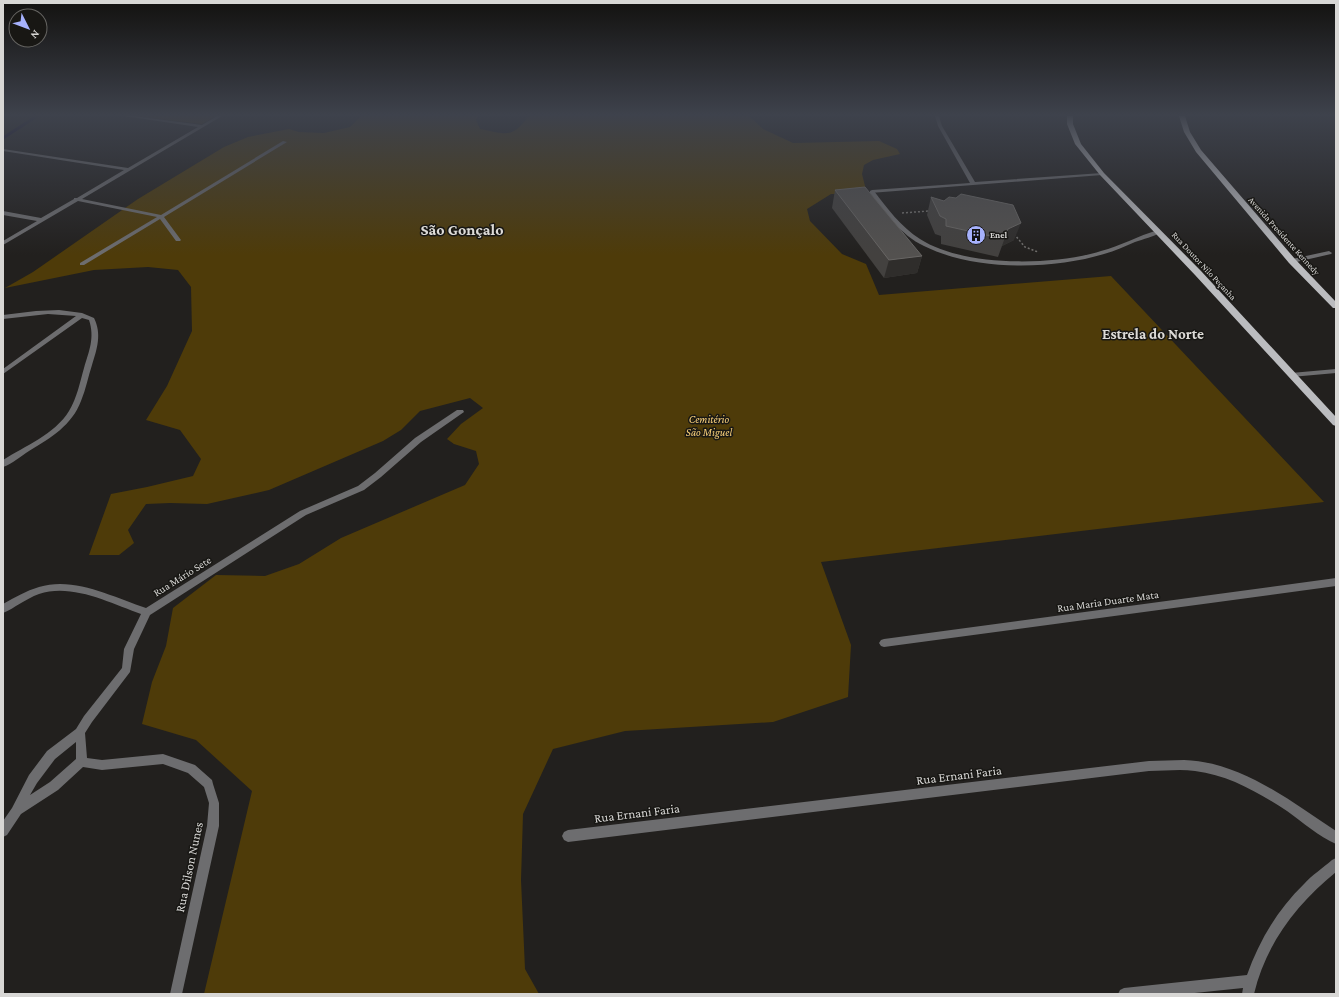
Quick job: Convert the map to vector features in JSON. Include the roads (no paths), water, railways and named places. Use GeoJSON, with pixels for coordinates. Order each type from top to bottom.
{"type":"FeatureCollection","features":[{"type":"Feature","properties":{"kind":"main road","name":"Rua Doutor Nilo Peçanha"},"geometry":{"type":"LineString","coordinates":[[1093,163],[1336,423]]}},
{"type":"Feature","properties":{"kind":"main road","name":"Avenida Presidente Kennedy"},"geometry":{"type":"LineString","coordinates":[[1208,163],[1292,261],[1336,306]]}},
{"type":"Feature","properties":{"kind":"street"},"geometry":{"type":"LineString","coordinates":[[85,163],[128,169]]}},
{"type":"Feature","properties":{"kind":"street"},"geometry":{"type":"LineString","coordinates":[[3,243],[139,163]]}},
{"type":"Feature","properties":{"kind":"street"},"geometry":{"type":"LineString","coordinates":[[82,264],[250,163]]}},
{"type":"Feature","properties":{"kind":"street"},"geometry":{"type":"LineString","coordinates":[[961,163],[973,184]]}},
{"type":"Feature","properties":{"kind":"street"},"geometry":{"type":"LineString","coordinates":[[1102,174],[872,192],[890,214],[911,235],[925,245],[972,259],[1001,263],[1062,259],[1100,253],[1158,232]]}},
{"type":"Feature","properties":{"kind":"street"},"geometry":{"type":"LineString","coordinates":[[76,199],[160,216],[178,240]]}},
{"type":"Feature","properties":{"kind":"street"},"geometry":{"type":"LineString","coordinates":[[3,214],[41,220]]}},
{"type":"Feature","properties":{"kind":"street"},"geometry":{"type":"LineString","coordinates":[[1292,261],[1329,253]]}},
{"type":"Feature","properties":{"kind":"street"},"geometry":{"type":"LineString","coordinates":[[3,318],[22,314],[62,312],[82,314],[92,319],[97,330],[96,343],[75,406],[68,418],[48,435],[3,464]]}},
{"type":"Feature","properties":{"kind":"street"},"geometry":{"type":"LineString","coordinates":[[3,372],[82,314]]}},
{"type":"Feature","properties":{"kind":"street"},"geometry":{"type":"LineString","coordinates":[[1291,375],[1336,371]]}},
{"type":"Feature","properties":{"kind":"street","name":"Rua Mário Sete"},"geometry":{"type":"LineString","coordinates":[[147,612],[303,513],[361,488],[418,440],[460,412]]}},
{"type":"Feature","properties":{"kind":"street","name":"Rua Maria Duarte Mata"},"geometry":{"type":"LineString","coordinates":[[884,643],[1336,582]]}},
{"type":"Feature","properties":{"kind":"street"},"geometry":{"type":"LineString","coordinates":[[3,609],[31,592],[52,586],[73,588],[147,612],[130,649],[127,668],[88,719],[80,732],[51,755],[32,779],[17,810],[3,831]]}},
{"type":"Feature","properties":{"kind":"street"},"geometry":{"type":"LineString","coordinates":[[17,810],[54,786],[81,762],[80,732]]}},
{"type":"Feature","properties":{"kind":"street","name":"Rua Dilson Nunes"},"geometry":{"type":"LineString","coordinates":[[81,762],[102,765],[163,759],[191,769],[208,784],[214,803],[213,826],[176,994]]}},
{"type":"Feature","properties":{"kind":"street","name":"Rua Ernani Faria"},"geometry":{"type":"LineString","coordinates":[[568,836],[1149,766],[1196,766],[1233,776],[1260,788],[1336,838]]}},
{"type":"Feature","properties":{"kind":"street"},"geometry":{"type":"LineString","coordinates":[[1248,994],[1250,981],[1277,926],[1307,889],[1336,864]]}},
{"type":"Feature","properties":{"kind":"street"},"geometry":{"type":"LineString","coordinates":[[1124,994],[1250,981]]}},
{"type":"Feature","properties":{"kind":"place","name":"Enel"},"geometry":{"type":"Point","coordinates":[976,235]}},
{"type":"Feature","properties":{"kind":"district","name":"São Gonçalo"},"geometry":{"type":"Point","coordinates":[462,229]}},
{"type":"Feature","properties":{"kind":"district","name":"Estrela do Norte"},"geometry":{"type":"Point","coordinates":[1153,334]}},
{"type":"Feature","properties":{"kind":"park label","name":"Cemitério São Miguel"},"geometry":{"type":"Point","coordinates":[709,425]}}]}
